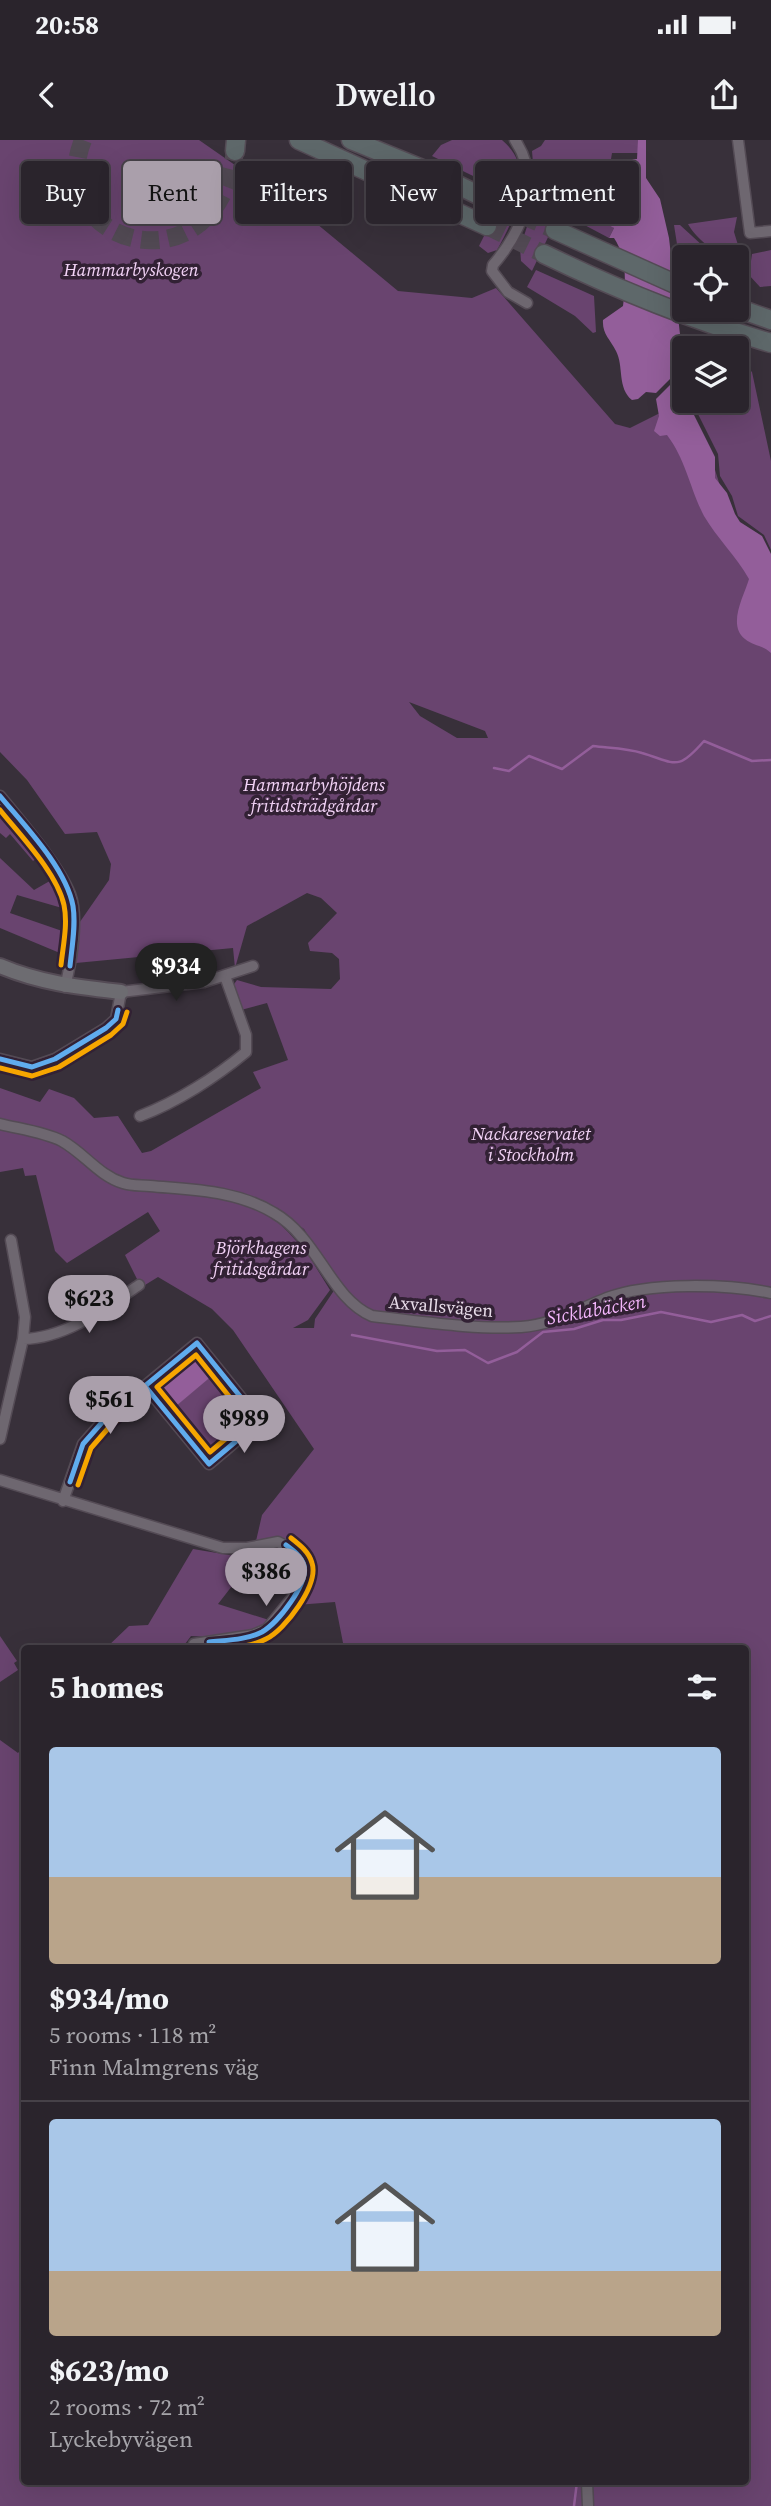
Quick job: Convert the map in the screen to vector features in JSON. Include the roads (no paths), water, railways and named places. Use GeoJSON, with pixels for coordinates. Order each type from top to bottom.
{"type":"FeatureCollection","features":[{"type":"Feature","properties":{"kind":"highway"},"geometry":{"type":"LineString","coordinates":[[283,140],[306,143],[486,226]]}},
{"type":"Feature","properties":{"kind":"highway"},"geometry":{"type":"LineString","coordinates":[[351,140],[403,161]]}},
{"type":"Feature","properties":{"kind":"highway"},"geometry":{"type":"LineString","coordinates":[[371,140],[411,161]]}},
{"type":"Feature","properties":{"kind":"highway"},"geometry":{"type":"LineString","coordinates":[[555,230],[672,283]]}},
{"type":"Feature","properties":{"kind":"highway"},"geometry":{"type":"LineString","coordinates":[[544,254],[619,290],[687,317],[771,345]]}},
{"type":"Feature","properties":{"kind":"highway"},"geometry":{"type":"LineString","coordinates":[[749,305],[771,311]]}},
{"type":"Feature","properties":{"kind":"highway"},"geometry":{"type":"LineString","coordinates":[[749,312],[771,320]]}},
{"type":"Feature","properties":{"kind":"street"},"geometry":{"type":"LineString","coordinates":[[515,140],[524,154],[529,197],[518,229],[493,265],[492,271],[508,292],[527,303]]}},
{"type":"Feature","properties":{"kind":"street"},"geometry":{"type":"LineString","coordinates":[[738,140],[750,233],[771,231]]}},
{"type":"Feature","properties":{"kind":"street"},"geometry":{"type":"LineString","coordinates":[[0,796],[70,895],[73,910],[71,967],[65,987]]}},
{"type":"Feature","properties":{"kind":"street"},"geometry":{"type":"LineString","coordinates":[[0,966],[27,978],[65,987],[121,992],[173,988],[225,976],[253,966]]}},
{"type":"Feature","properties":{"kind":"street"},"geometry":{"type":"LineString","coordinates":[[140,1116],[200,1084],[246,1052],[246,1035],[225,976]]}},
{"type":"Feature","properties":{"kind":"street"},"geometry":{"type":"LineString","coordinates":[[0,1059],[32,1067],[55,1059],[116,1019],[121,992]]}},
{"type":"Feature","properties":{"kind":"street","name":"Axvallsvägen"},"geometry":{"type":"LineString","coordinates":[[0,1124],[62,1141],[100,1171],[123,1183],[223,1193],[275,1213],[315,1251],[348,1301],[356,1309],[372,1316],[521,1327],[552,1320],[608,1297],[642,1289],[733,1287],[771,1293]]}},
{"type":"Feature","properties":{"kind":"street"},"geometry":{"type":"LineString","coordinates":[[0,1439],[23,1339],[25,1317],[11,1240]]}},
{"type":"Feature","properties":{"kind":"street"},"geometry":{"type":"LineString","coordinates":[[23,1339],[50,1336],[67,1330],[139,1285]]}},
{"type":"Feature","properties":{"kind":"street"},"geometry":{"type":"LineString","coordinates":[[63,1501],[83,1444],[105,1419],[197,1343],[260,1421],[209,1464],[145,1386]]}},
{"type":"Feature","properties":{"kind":"street"},"geometry":{"type":"LineString","coordinates":[[0,1480],[223,1548],[241,1549],[278,1542],[297,1552],[304,1562],[305,1574],[301,1587],[267,1629],[253,1635],[194,1644]]}},
{"type":"Feature","properties":{"kind":"street"},"geometry":{"type":"LineString","coordinates":[[587,2485],[588,2506]]}},
{"type":"Feature","properties":{"kind":"waterway"},"geometry":{"type":"LineString","coordinates":[[494,768],[509,771],[529,756],[562,769],[593,746],[630,750],[676,762],[688,757],[704,741],[752,761],[771,760]]}},
{"type":"Feature","properties":{"kind":"waterway","name":"Sicklabäcken"},"geometry":{"type":"LineString","coordinates":[[352,1335],[437,1351],[465,1350],[488,1363],[517,1352],[543,1332],[574,1329],[603,1320],[621,1320],[661,1312],[711,1322],[742,1315],[755,1321],[771,1316]]}},
{"type":"Feature","properties":{"kind":"waterway"},"geometry":{"type":"LineString","coordinates":[[574,2506],[577,2485]]}},
{"type":"Feature","properties":{"kind":"tunnel"},"geometry":{"type":"LineString","coordinates":[[83,140],[77,176],[86,206],[108,227],[136,239],[167,239],[197,225],[221,196],[235,151]]}},
{"type":"Feature","properties":{"kind":"tunnel"},"geometry":{"type":"LineString","coordinates":[[542,224],[555,230]]}},
{"type":"Feature","properties":{"kind":"tunnel"},"geometry":{"type":"LineString","coordinates":[[487,226],[544,254]]}},
{"type":"Feature","properties":{"kind":"park label","name":"Hammarbyskogen"},"geometry":{"type":"Point","coordinates":[131,269]}},
{"type":"Feature","properties":{"kind":"park label","name":"Hammarbyhöjdens fritidsträdgårdar"},"geometry":{"type":"Point","coordinates":[314,794]}},
{"type":"Feature","properties":{"kind":"park label","name":"Nackareservatet i Stockholm"},"geometry":{"type":"Point","coordinates":[531,1143]}},
{"type":"Feature","properties":{"kind":"park label","name":"Björkhagens fritidsgårdar"},"geometry":{"type":"Point","coordinates":[261,1257]}}]}
